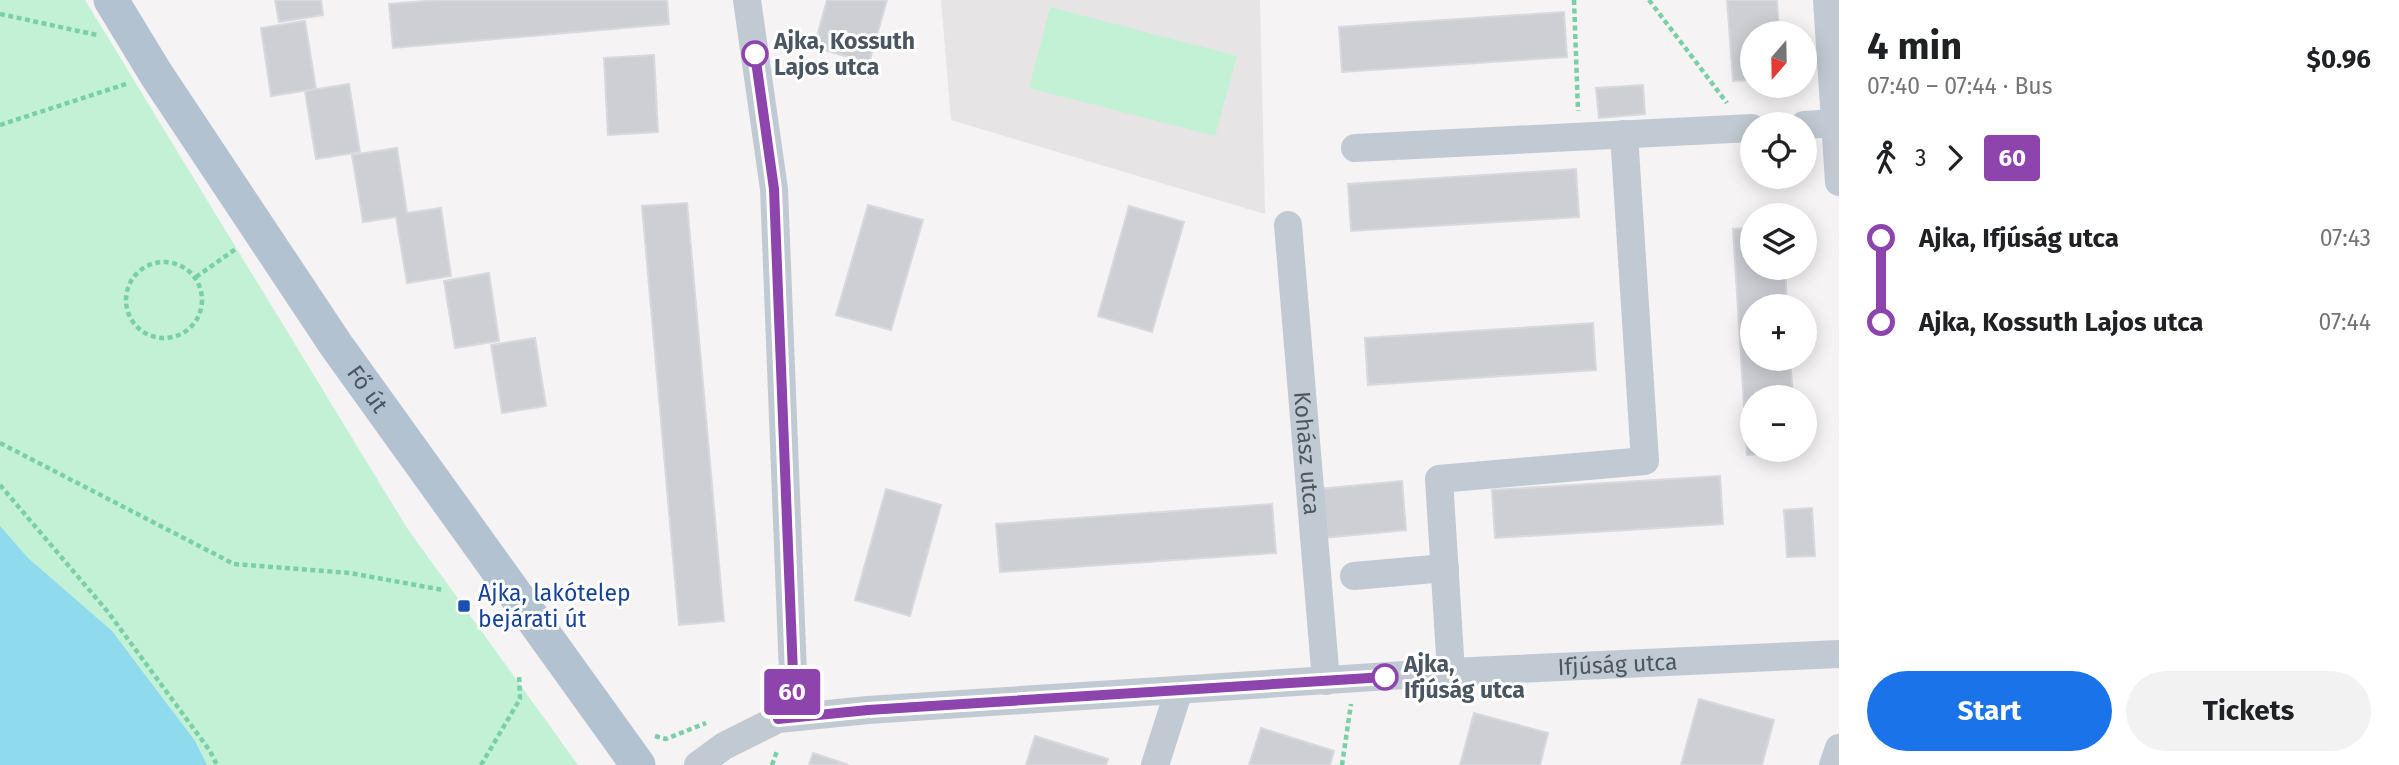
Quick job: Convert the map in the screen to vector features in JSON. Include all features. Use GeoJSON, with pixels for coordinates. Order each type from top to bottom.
{"type":"FeatureCollection","features":[{"type":"Feature","properties":{"kind":"main road","name":"Fő út"},"geometry":{"type":"LineString","coordinates":[[111,0],[156,75],[336,345],[641,749]]}},
{"type":"Feature","properties":{"kind":"street"},"geometry":{"type":"LineString","coordinates":[[747,0],[774,189],[793,674],[791,697],[779,730]]}},
{"type":"Feature","properties":{"kind":"street"},"geometry":{"type":"LineString","coordinates":[[1827,0],[1839,182]]}},
{"type":"Feature","properties":{"kind":"street"},"geometry":{"type":"LineString","coordinates":[[1817,124],[1835,123]]}},
{"type":"Feature","properties":{"kind":"street"},"geometry":{"type":"LineString","coordinates":[[1355,148],[1740,128]]}},
{"type":"Feature","properties":{"kind":"street"},"geometry":{"type":"LineString","coordinates":[[1451,672],[1439,479],[1645,461],[1624,134]]}},
{"type":"Feature","properties":{"kind":"street","name":"Kohász utca"},"geometry":{"type":"LineString","coordinates":[[1288,225],[1326,681]]}},
{"type":"Feature","properties":{"kind":"street"},"geometry":{"type":"LineString","coordinates":[[1354,576],[1445,568]]}},
{"type":"Feature","properties":{"kind":"street","name":"Ifjúság utca"},"geometry":{"type":"LineString","coordinates":[[698,765],[724,746],[779,730],[868,710],[1451,672],[1839,654]]}},
{"type":"Feature","properties":{"kind":"street"},"geometry":{"type":"LineString","coordinates":[[1155,765],[1179,690]]}},
{"type":"Feature","properties":{"kind":"street"},"geometry":{"type":"LineString","coordinates":[[1833,765],[1839,748]]}},
{"type":"Feature","properties":{"kind":"path"},"geometry":{"type":"LineString","coordinates":[[1574,0],[1579,136]]}},
{"type":"Feature","properties":{"kind":"path"},"geometry":{"type":"LineString","coordinates":[[1649,0],[1740,116]]}},
{"type":"Feature","properties":{"kind":"path"},"geometry":{"type":"LineString","coordinates":[[0,14],[139,44]]}},
{"type":"Feature","properties":{"kind":"path"},"geometry":{"type":"LineString","coordinates":[[0,125],[156,75]]}},
{"type":"Feature","properties":{"kind":"path"},"geometry":{"type":"LineString","coordinates":[[196,277],[261,232]]}},
{"type":"Feature","properties":{"kind":"path"},"geometry":{"type":"LineString","coordinates":[[170,262],[184,267],[196,277],[202,291],[203,306],[198,320],[188,331],[175,338],[160,339],[146,334],[134,325],[127,311],[126,296],[131,281],[140,269],[154,263],[170,262]]}},
{"type":"Feature","properties":{"kind":"path"},"geometry":{"type":"LineString","coordinates":[[0,443],[234,564],[350,573],[443,590]]}},
{"type":"Feature","properties":{"kind":"path"},"geometry":{"type":"LineString","coordinates":[[0,485],[108,612],[211,751],[217,765]]}},
{"type":"Feature","properties":{"kind":"path"},"geometry":{"type":"LineString","coordinates":[[481,765],[520,699],[519,674]]}},
{"type":"Feature","properties":{"kind":"path"},"geometry":{"type":"LineString","coordinates":[[1342,765],[1354,679]]}},
{"type":"Feature","properties":{"kind":"path"},"geometry":{"type":"LineString","coordinates":[[641,749],[716,719]]}},
{"type":"Feature","properties":{"kind":"path"},"geometry":{"type":"LineString","coordinates":[[772,765],[779,730]]}},
{"type":"Feature","properties":{"kind":"shaded area"},"geometry":{"type":"Polygon","coordinates":[[[941,0],[1260,0],[1265,214],[951,120],[941,0]]]}},
{"type":"Feature","properties":{"kind":"green space"},"geometry":{"type":"Polygon","coordinates":[[[0,0],[85,0],[407,528],[578,765],[0,765],[0,0]]]}},
{"type":"Feature","properties":{"kind":"green space"},"geometry":{"type":"Polygon","coordinates":[[[1050,7],[1237,56],[1215,136],[1029,88],[1050,7]]]}},
{"type":"Feature","properties":{"kind":"water"},"geometry":{"type":"Polygon","coordinates":[[[0,526],[28,558],[112,631],[195,741],[207,765],[0,765],[0,526]]]}},
{"type":"Feature","properties":{"kind":"building"},"geometry":{"type":"Polygon","coordinates":[[[275,0],[321,0],[323,15],[279,22],[275,0]]]}},
{"type":"Feature","properties":{"kind":"building"},"geometry":{"type":"Polygon","coordinates":[[[438,0],[667,0],[669,24],[393,48],[389,4],[438,0]]]}},
{"type":"Feature","properties":{"kind":"building"},"geometry":{"type":"Polygon","coordinates":[[[827,0],[887,0],[869,63],[814,47],[827,0]]]}},
{"type":"Feature","properties":{"kind":"building"},"geometry":{"type":"Polygon","coordinates":[[[1727,0],[1777,0],[1778,21],[1740,21],[1740,81],[1733,81],[1727,0]]]}},
{"type":"Feature","properties":{"kind":"building"},"geometry":{"type":"Polygon","coordinates":[[[1564,12],[1567,57],[1342,72],[1339,27],[1564,12]]]}},
{"type":"Feature","properties":{"kind":"building"},"geometry":{"type":"Polygon","coordinates":[[[305,21],[316,89],[271,96],[261,28],[305,21]]]}},
{"type":"Feature","properties":{"kind":"building"},"geometry":{"type":"Polygon","coordinates":[[[654,55],[658,132],[608,135],[604,58],[654,55]]]}},
{"type":"Feature","properties":{"kind":"building"},"geometry":{"type":"Polygon","coordinates":[[[349,84],[360,152],[316,159],[305,91],[349,84]]]}},
{"type":"Feature","properties":{"kind":"building"},"geometry":{"type":"Polygon","coordinates":[[[1643,85],[1645,114],[1599,118],[1596,88],[1643,85]]]}},
{"type":"Feature","properties":{"kind":"building"},"geometry":{"type":"Polygon","coordinates":[[[397,148],[407,213],[441,208],[451,276],[407,283],[396,217],[363,222],[352,155],[397,148]]]}},
{"type":"Feature","properties":{"kind":"building"},"geometry":{"type":"Polygon","coordinates":[[[1576,169],[1579,217],[1351,231],[1348,184],[1576,169]]]}},
{"type":"Feature","properties":{"kind":"building"},"geometry":{"type":"Polygon","coordinates":[[[687,203],[724,621],[679,625],[642,206],[687,203]]]}},
{"type":"Feature","properties":{"kind":"building"},"geometry":{"type":"Polygon","coordinates":[[[868,205],[923,220],[891,330],[836,315],[868,205]]]}},
{"type":"Feature","properties":{"kind":"building"},"geometry":{"type":"Polygon","coordinates":[[[1129,206],[1184,222],[1152,332],[1098,316],[1129,206]]]}},
{"type":"Feature","properties":{"kind":"building"},"geometry":{"type":"Polygon","coordinates":[[[1733,229],[1740,229],[1740,280],[1786,280],[1786,294],[1740,294],[1740,342],[1733,229]]]}},
{"type":"Feature","properties":{"kind":"building"},"geometry":{"type":"Polygon","coordinates":[[[489,273],[499,341],[455,348],[444,281],[489,273]]]}},
{"type":"Feature","properties":{"kind":"building"},"geometry":{"type":"Polygon","coordinates":[[[1593,323],[1596,370],[1368,385],[1365,338],[1593,323]]]}},
{"type":"Feature","properties":{"kind":"building"},"geometry":{"type":"Polygon","coordinates":[[[535,338],[546,406],[502,413],[491,345],[535,338]]]}},
{"type":"Feature","properties":{"kind":"building"},"geometry":{"type":"Polygon","coordinates":[[[1742,371],[1791,371],[1792,385],[1743,385],[1742,371]]]}},
{"type":"Feature","properties":{"kind":"building"},"geometry":{"type":"Polygon","coordinates":[[[1720,476],[1723,524],[1495,538],[1492,490],[1720,476]]]}},
{"type":"Feature","properties":{"kind":"building"},"geometry":{"type":"Polygon","coordinates":[[[1402,481],[1406,530],[1323,538],[1318,489],[1402,481]]]}},
{"type":"Feature","properties":{"kind":"building"},"geometry":{"type":"Polygon","coordinates":[[[886,489],[941,505],[910,616],[855,600],[886,489]]]}},
{"type":"Feature","properties":{"kind":"building"},"geometry":{"type":"Polygon","coordinates":[[[1272,504],[1276,553],[1000,572],[996,524],[1272,504]]]}},
{"type":"Feature","properties":{"kind":"building"},"geometry":{"type":"Polygon","coordinates":[[[1812,508],[1815,556],[1787,557],[1784,510],[1812,508]]]}},
{"type":"Feature","properties":{"kind":"building"},"geometry":{"type":"Polygon","coordinates":[[[1699,699],[1774,720],[1762,765],[1681,765],[1699,699]]]}},
{"type":"Feature","properties":{"kind":"building"},"geometry":{"type":"Polygon","coordinates":[[[1474,713],[1548,733],[1540,765],[1460,765],[1474,713]]]}},
{"type":"Feature","properties":{"kind":"building"},"geometry":{"type":"Polygon","coordinates":[[[1261,728],[1334,751],[1330,765],[1249,765],[1261,728]]]}},
{"type":"Feature","properties":{"kind":"building"},"geometry":{"type":"Polygon","coordinates":[[[1035,736],[1108,759],[1106,765],[1026,765],[1035,736]]]}},
{"type":"Feature","properties":{"kind":"building"},"geometry":{"type":"Polygon","coordinates":[[[813,753],[849,765],[809,765],[813,753]]]}},
{"type":"Feature","properties":{"kind":"bus line","name":"60"},"geometry":{"type":"LineString","coordinates":[[755,54],[774,189],[793,674],[791,697],[778,719],[868,710],[1385,677]]}},
{"type":"Feature","properties":{"kind":"place","name":"Ajka, Kossuth Lajos utca"},"geometry":{"type":"Point","coordinates":[755,54]}},
{"type":"Feature","properties":{"kind":"place","name":"Ajka, lakótelep bejárati út"},"geometry":{"type":"Point","coordinates":[464,606]}},
{"type":"Feature","properties":{"kind":"place","name":"Ajka, Ifjúság utca"},"geometry":{"type":"Point","coordinates":[1385,677]}}]}
